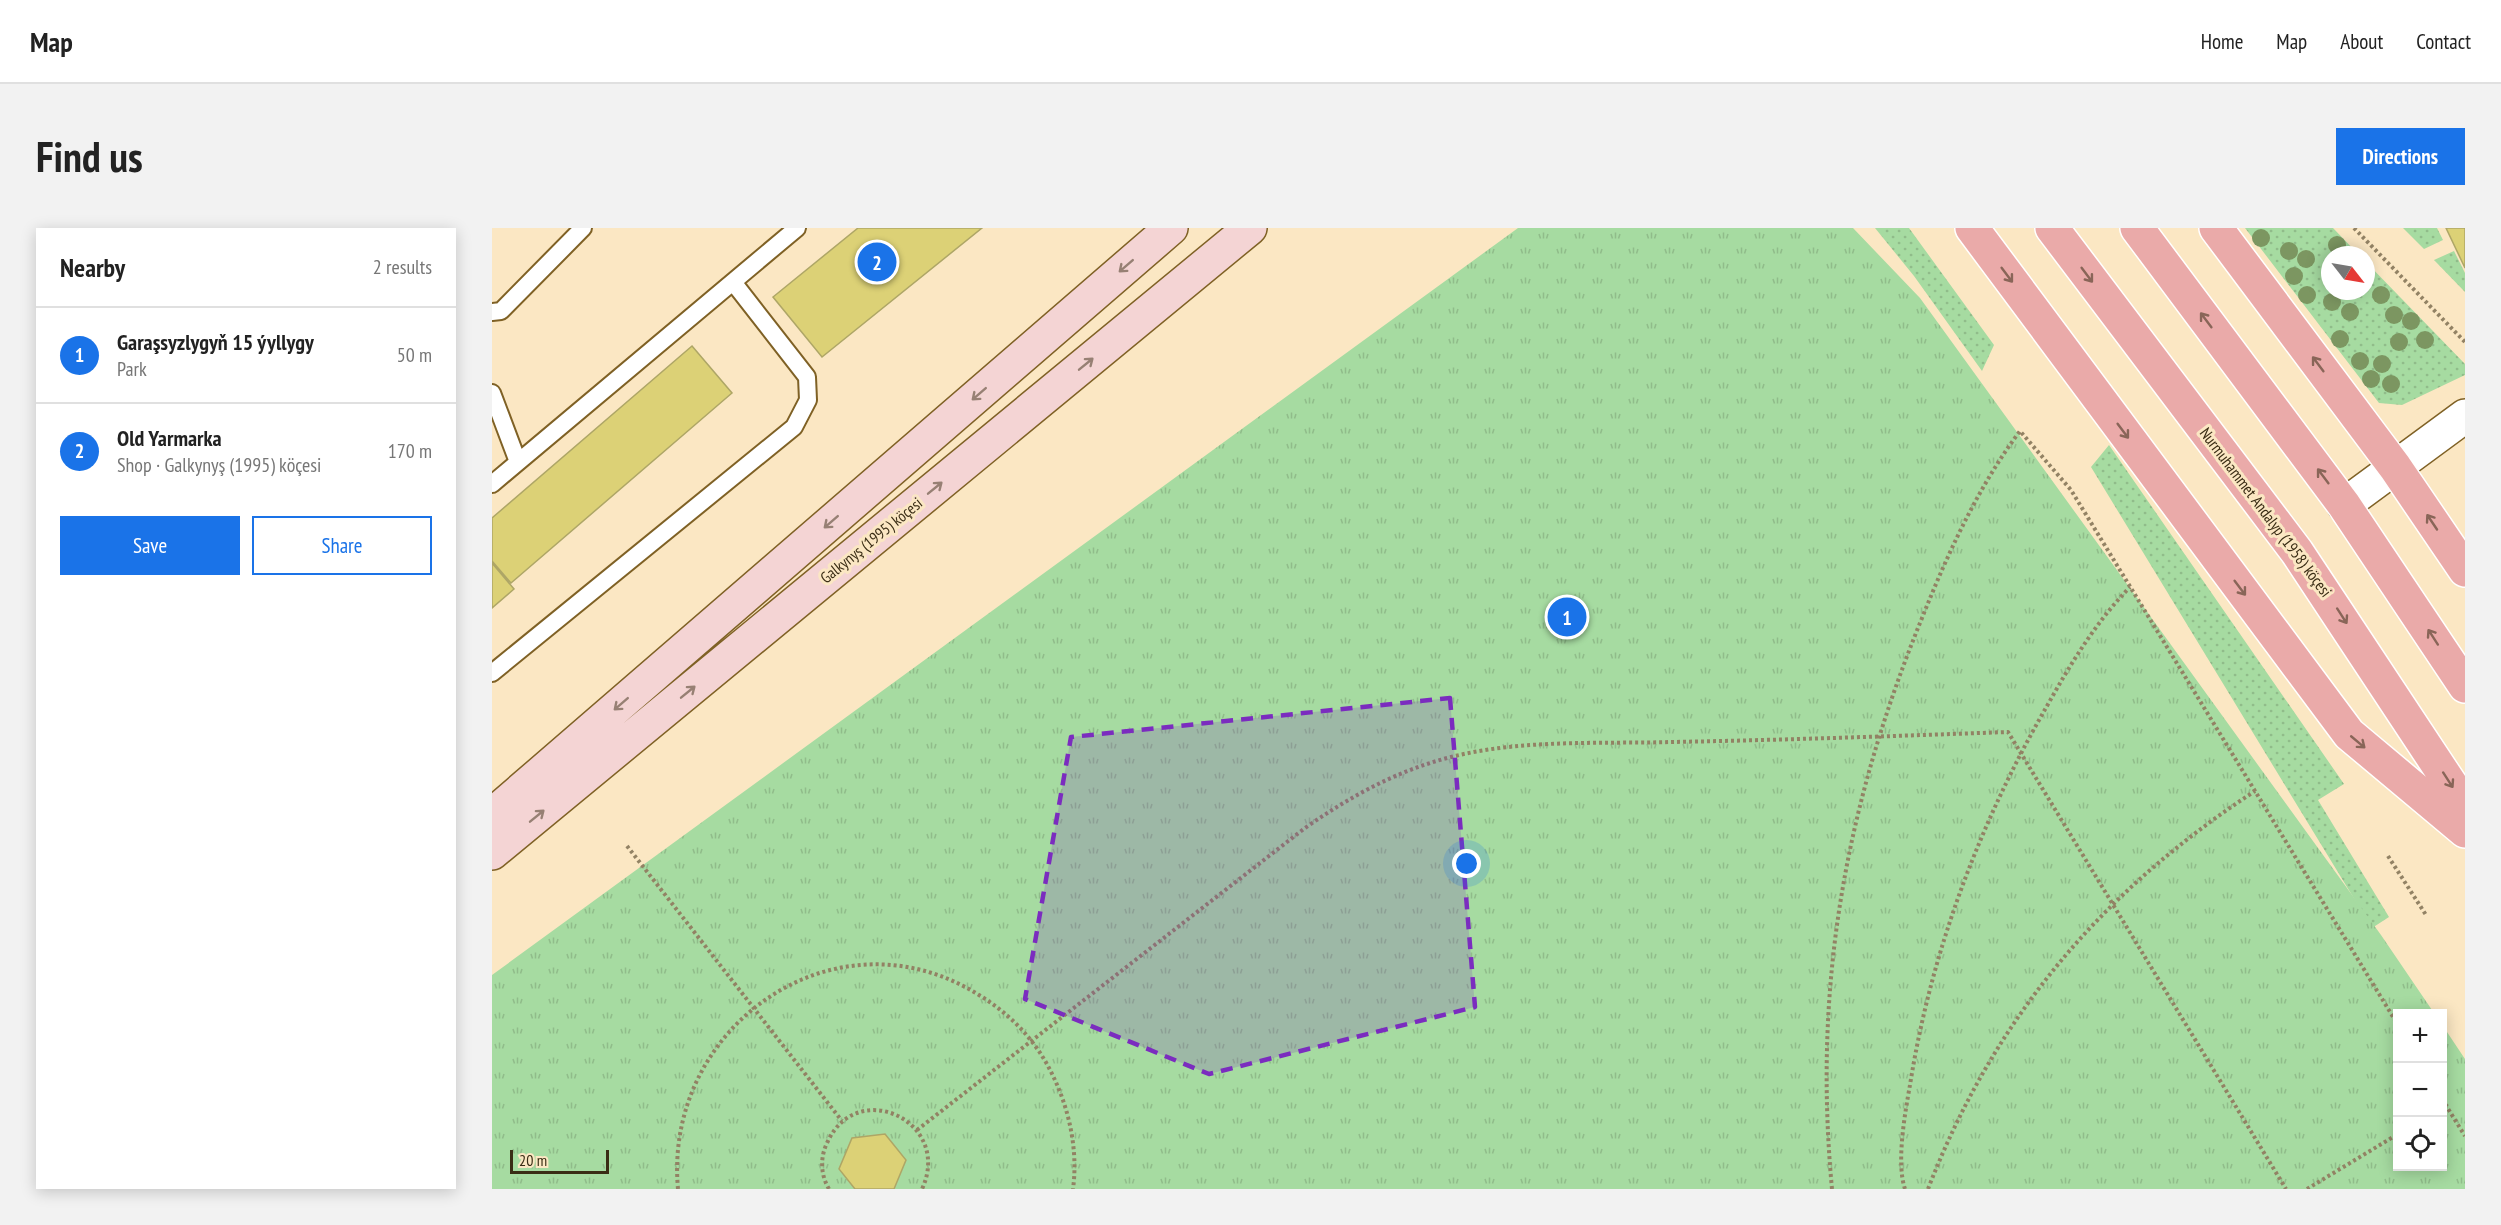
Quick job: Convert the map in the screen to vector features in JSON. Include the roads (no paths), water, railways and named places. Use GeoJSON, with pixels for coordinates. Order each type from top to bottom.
{"type":"FeatureCollection","features":[{"type":"Feature","properties":{"kind":"main road"},"geometry":{"type":"LineString","coordinates":[[492,815],[1171,228]]}},
{"type":"Feature","properties":{"kind":"main road","name":"Galkynyş (1995) köçesi"},"geometry":{"type":"LineString","coordinates":[[492,853],[1250,228]]}},
{"type":"Feature","properties":{"kind":"main road"},"geometry":{"type":"LineString","coordinates":[[1972,228],[2349,734],[2465,831]]}},
{"type":"Feature","properties":{"kind":"main road","name":"Nurmuhammet Andalyp (1958) köçesi"},"geometry":{"type":"LineString","coordinates":[[2052,228],[2298,552],[2465,806]]}},
{"type":"Feature","properties":{"kind":"main road"},"geometry":{"type":"LineString","coordinates":[[2137,228],[2344,505],[2465,686]]}},
{"type":"Feature","properties":{"kind":"main road"},"geometry":{"type":"LineString","coordinates":[[2216,228],[2395,467],[2465,570]]}},
{"type":"Feature","properties":{"kind":"street"},"geometry":{"type":"LineString","coordinates":[[2344,505],[2465,416]]}},
{"type":"Feature","properties":{"kind":"lane"},"geometry":{"type":"LineString","coordinates":[[492,312],[501,311],[583,228]]}},
{"type":"Feature","properties":{"kind":"lane"},"geometry":{"type":"LineString","coordinates":[[492,484],[797,228]]}},
{"type":"Feature","properties":{"kind":"lane"},"geometry":{"type":"LineString","coordinates":[[492,673],[794,427],[808,400],[807,377],[733,282]]}},
{"type":"Feature","properties":{"kind":"lane"},"geometry":{"type":"LineString","coordinates":[[492,393],[518,462]]}},
{"type":"Feature","properties":{"kind":"place","name":"Old Yarmarka"},"geometry":{"type":"Point","coordinates":[877,262]}},
{"type":"Feature","properties":{"kind":"place","name":"Garaşsyzlygyň 15 ýyllygy"},"geometry":{"type":"Point","coordinates":[1567,617]}}]}
